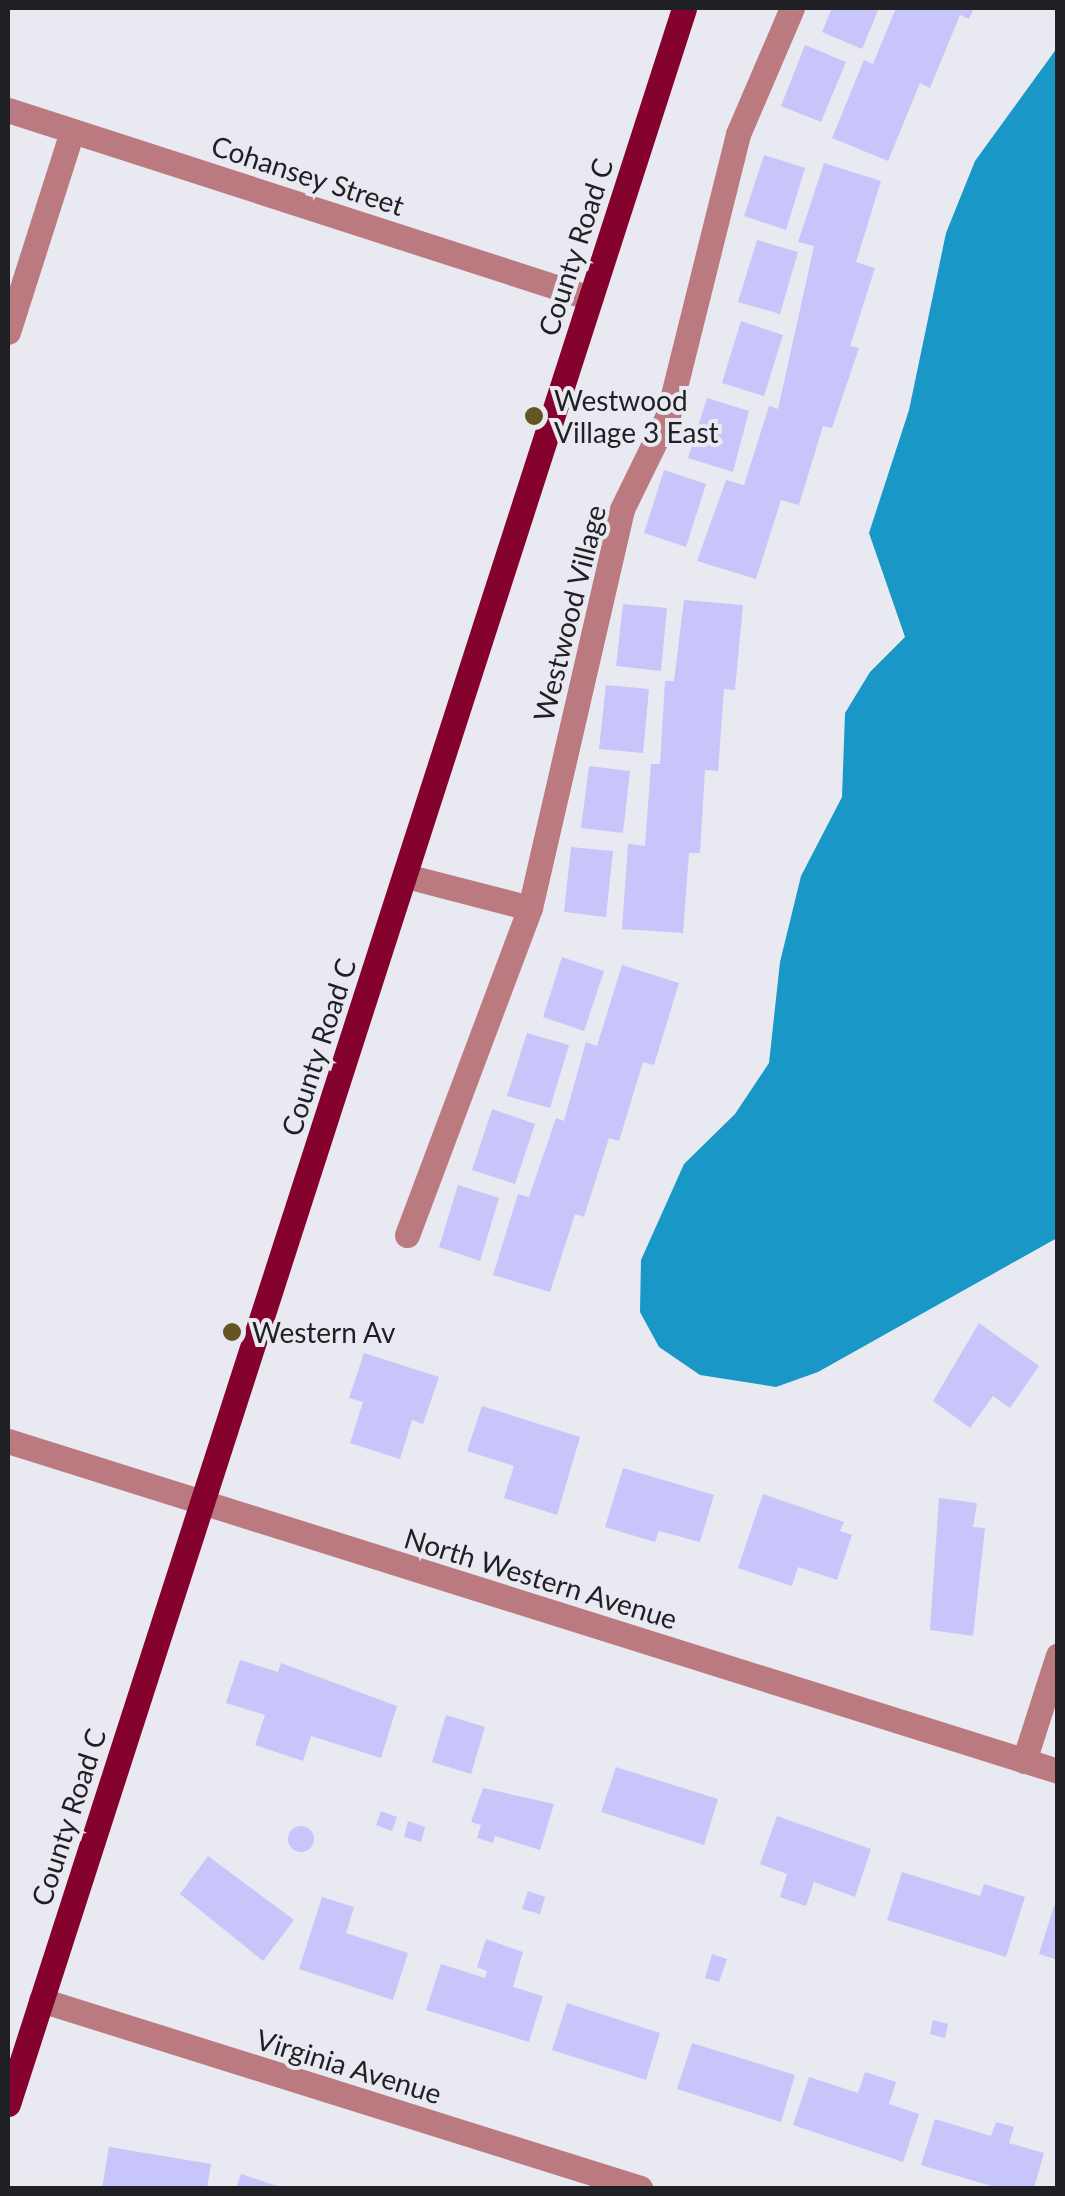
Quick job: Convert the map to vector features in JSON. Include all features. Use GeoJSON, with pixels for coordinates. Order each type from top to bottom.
{"type":"FeatureCollection","features":[{"type":"Feature","properties":{"kind":"main road","name":"County Road C"},"geometry":{"type":"LineString","coordinates":[[8,2104],[684,8]]}},
{"type":"Feature","properties":{"kind":"street","name":"Westwood Village"},"geometry":{"type":"LineString","coordinates":[[407,1235],[530,908],[622,509],[668,415],[738,134],[792,8]]}},
{"type":"Feature","properties":{"kind":"street","name":"Cohansey Street"},"geometry":{"type":"LineString","coordinates":[[8,110],[590,298]]}},
{"type":"Feature","properties":{"kind":"street"},"geometry":{"type":"LineString","coordinates":[[8,332],[72,131]]}},
{"type":"Feature","properties":{"kind":"street"},"geometry":{"type":"LineString","coordinates":[[406,876],[530,908]]}},
{"type":"Feature","properties":{"kind":"street","name":"North Western Avenue"},"geometry":{"type":"LineString","coordinates":[[8,1441],[1058,1771]]}},
{"type":"Feature","properties":{"kind":"street"},"geometry":{"type":"LineString","coordinates":[[1024,1760],[1058,1655]]}},
{"type":"Feature","properties":{"kind":"street","name":"Virginia Avenue"},"geometry":{"type":"LineString","coordinates":[[41,2000],[640,2188]]}},
{"type":"Feature","properties":{"kind":"water"},"geometry":{"type":"Polygon","coordinates":[[[1057,48],[1057,1238],[818,1372],[776,1387],[700,1375],[659,1347],[640,1312],[641,1260],[684,1164],[735,1114],[769,1063],[780,962],[801,876],[842,797],[845,713],[870,672],[905,637],[869,533],[909,410],[946,233],[975,161],[1057,48]]]}},
{"type":"Feature","properties":{"kind":"building"},"geometry":{"type":"Polygon","coordinates":[[[832,8],[879,8],[862,49],[822,32],[832,8]]]}},
{"type":"Feature","properties":{"kind":"building"},"geometry":{"type":"Polygon","coordinates":[[[896,8],[974,8],[969,19],[960,15],[930,88],[920,83],[888,161],[832,138],[864,60],[873,64],[896,8]]]}},
{"type":"Feature","properties":{"kind":"building"},"geometry":{"type":"Polygon","coordinates":[[[805,45],[846,62],[821,122],[781,106],[805,45]]]}},
{"type":"Feature","properties":{"kind":"building"},"geometry":{"type":"Polygon","coordinates":[[[764,155],[805,168],[786,230],[744,216],[764,155]]]}},
{"type":"Feature","properties":{"kind":"building"},"geometry":{"type":"Polygon","coordinates":[[[824,163],[881,181],[856,262],[875,268],[850,346],[859,348],[832,428],[823,426],[799,505],[781,500],[756,579],[697,561],[726,480],[744,485],[769,406],[778,409],[814,246],[798,242],[824,163]]]}},
{"type":"Feature","properties":{"kind":"building"},"geometry":{"type":"Polygon","coordinates":[[[757,240],[798,252],[780,314],[738,302],[757,240]]]}},
{"type":"Feature","properties":{"kind":"building"},"geometry":{"type":"Polygon","coordinates":[[[741,321],[783,335],[764,396],[722,383],[741,321]]]}},
{"type":"Feature","properties":{"kind":"building"},"geometry":{"type":"Polygon","coordinates":[[[707,398],[749,411],[733,472],[688,458],[707,398]]]}},
{"type":"Feature","properties":{"kind":"building"},"geometry":{"type":"Polygon","coordinates":[[[664,470],[706,484],[686,547],[644,533],[664,470]]]}},
{"type":"Feature","properties":{"kind":"building"},"geometry":{"type":"Polygon","coordinates":[[[684,600],[743,605],[735,690],[724,689],[718,771],[705,770],[700,853],[689,853],[683,933],[622,929],[628,844],[645,846],[651,764],[660,764],[665,681],[674,681],[684,600]]]}},
{"type":"Feature","properties":{"kind":"building"},"geometry":{"type":"Polygon","coordinates":[[[623,604],[667,608],[661,671],[616,666],[623,604]]]}},
{"type":"Feature","properties":{"kind":"building"},"geometry":{"type":"Polygon","coordinates":[[[606,685],[649,689],[643,753],[599,749],[606,685]]]}},
{"type":"Feature","properties":{"kind":"building"},"geometry":{"type":"Polygon","coordinates":[[[589,766],[630,771],[623,833],[581,828],[589,766]]]}},
{"type":"Feature","properties":{"kind":"building"},"geometry":{"type":"Polygon","coordinates":[[[571,847],[613,851],[606,917],[564,912],[571,847]]]}},
{"type":"Feature","properties":{"kind":"building"},"geometry":{"type":"Polygon","coordinates":[[[562,957],[604,971],[584,1031],[543,1017],[562,957]]]}},
{"type":"Feature","properties":{"kind":"building"},"geometry":{"type":"Polygon","coordinates":[[[622,965],[679,983],[654,1065],[643,1062],[619,1141],[609,1138],[584,1217],[575,1214],[550,1292],[493,1275],[518,1194],[529,1197],[556,1118],[564,1121],[586,1042],[597,1046],[622,965]]]}},
{"type":"Feature","properties":{"kind":"building"},"geometry":{"type":"Polygon","coordinates":[[[527,1033],[569,1045],[550,1108],[507,1096],[527,1033]]]}},
{"type":"Feature","properties":{"kind":"building"},"geometry":{"type":"Polygon","coordinates":[[[492,1109],[535,1124],[515,1184],[472,1170],[492,1109]]]}},
{"type":"Feature","properties":{"kind":"building"},"geometry":{"type":"Polygon","coordinates":[[[458,1185],[499,1198],[480,1261],[439,1247],[458,1185]]]}},
{"type":"Feature","properties":{"kind":"building"},"geometry":{"type":"Polygon","coordinates":[[[979,1323],[1039,1366],[1010,1408],[993,1396],[970,1428],[933,1401],[979,1323]]]}},
{"type":"Feature","properties":{"kind":"building"},"geometry":{"type":"Polygon","coordinates":[[[364,1353],[439,1377],[423,1424],[412,1420],[400,1459],[350,1443],[363,1402],[349,1398],[364,1353]]]}},
{"type":"Feature","properties":{"kind":"building"},"geometry":{"type":"Polygon","coordinates":[[[482,1406],[580,1437],[557,1515],[504,1498],[514,1466],[467,1451],[482,1406]]]}},
{"type":"Feature","properties":{"kind":"building"},"geometry":{"type":"Polygon","coordinates":[[[623,1468],[714,1495],[700,1542],[659,1531],[655,1542],[605,1527],[623,1468]]]}},
{"type":"Feature","properties":{"kind":"building"},"geometry":{"type":"Polygon","coordinates":[[[763,1494],[844,1522],[840,1531],[852,1535],[837,1580],[798,1567],[792,1586],[738,1568],[763,1494]]]}},
{"type":"Feature","properties":{"kind":"building"},"geometry":{"type":"Polygon","coordinates":[[[939,1498],[977,1503],[973,1527],[985,1528],[973,1636],[930,1630],[939,1498]]]}},
{"type":"Feature","properties":{"kind":"building"},"geometry":{"type":"Polygon","coordinates":[[[240,1660],[278,1672],[281,1663],[397,1706],[381,1758],[311,1736],[303,1761],[255,1745],[265,1715],[226,1703],[240,1660]]]}},
{"type":"Feature","properties":{"kind":"building"},"geometry":{"type":"Polygon","coordinates":[[[446,1715],[485,1727],[471,1774],[432,1762],[446,1715]]]}},
{"type":"Feature","properties":{"kind":"building"},"geometry":{"type":"Polygon","coordinates":[[[616,1767],[718,1799],[704,1845],[601,1812],[616,1767]]]}},
{"type":"Feature","properties":{"kind":"building"},"geometry":{"type":"Polygon","coordinates":[[[483,1788],[554,1804],[540,1850],[495,1836],[493,1843],[477,1838],[481,1825],[471,1822],[483,1788]]]}},
{"type":"Feature","properties":{"kind":"building"},"geometry":{"type":"Polygon","coordinates":[[[381,1811],[397,1817],[392,1831],[376,1825],[381,1811]]]}},
{"type":"Feature","properties":{"kind":"building"},"geometry":{"type":"Polygon","coordinates":[[[777,1816],[871,1849],[855,1897],[814,1882],[806,1906],[780,1897],[787,1874],[760,1864],[777,1816]]]}},
{"type":"Feature","properties":{"kind":"building"},"geometry":{"type":"Polygon","coordinates":[[[408,1821],[425,1827],[421,1842],[404,1837],[408,1821]]]}},
{"type":"Feature","properties":{"kind":"building"},"geometry":{"type":"Polygon","coordinates":[[[301,1826],[310,1830],[314,1839],[310,1848],[301,1852],[292,1848],[288,1839],[292,1830],[301,1826]]]}},
{"type":"Feature","properties":{"kind":"building"},"geometry":{"type":"Polygon","coordinates":[[[208,1856],[294,1920],[263,1961],[180,1894],[208,1856]]]}},
{"type":"Feature","properties":{"kind":"building"},"geometry":{"type":"Polygon","coordinates":[[[902,1872],[980,1896],[984,1884],[1025,1897],[1006,1957],[887,1920],[902,1872]]]}},
{"type":"Feature","properties":{"kind":"building"},"geometry":{"type":"Polygon","coordinates":[[[528,1891],[545,1897],[540,1914],[522,1909],[528,1891]]]}},
{"type":"Feature","properties":{"kind":"building"},"geometry":{"type":"Polygon","coordinates":[[[322,1897],[354,1907],[346,1933],[408,1953],[393,2000],[299,1969],[322,1897]]]}},
{"type":"Feature","properties":{"kind":"building"},"geometry":{"type":"Polygon","coordinates":[[[1054,1906],[1058,1907],[1058,1960],[1039,1954],[1054,1906]]]}},
{"type":"Feature","properties":{"kind":"building"},"geometry":{"type":"Polygon","coordinates":[[[486,1939],[523,1952],[513,1987],[543,1996],[529,2042],[426,2010],[441,1964],[485,1978],[487,1971],[477,1967],[486,1939]]]}},
{"type":"Feature","properties":{"kind":"building"},"geometry":{"type":"Polygon","coordinates":[[[712,1954],[727,1959],[719,1982],[705,1978],[712,1954]]]}},
{"type":"Feature","properties":{"kind":"building"},"geometry":{"type":"Polygon","coordinates":[[[567,2003],[660,2033],[646,2080],[552,2050],[567,2003]]]}},
{"type":"Feature","properties":{"kind":"building"},"geometry":{"type":"Polygon","coordinates":[[[933,2020],[948,2024],[945,2038],[930,2034],[933,2020]]]}},
{"type":"Feature","properties":{"kind":"building"},"geometry":{"type":"Polygon","coordinates":[[[692,2043],[795,2075],[781,2122],[677,2089],[692,2043]]]}},
{"type":"Feature","properties":{"kind":"building"},"geometry":{"type":"Polygon","coordinates":[[[865,2072],[896,2082],[889,2104],[919,2114],[903,2162],[793,2125],[809,2077],[858,2093],[865,2072]]]}},
{"type":"Feature","properties":{"kind":"building"},"geometry":{"type":"Polygon","coordinates":[[[935,2119],[991,2136],[996,2122],[1014,2127],[1009,2143],[1044,2153],[1034,2188],[998,2188],[921,2165],[935,2119]]]}},
{"type":"Feature","properties":{"kind":"building"},"geometry":{"type":"Polygon","coordinates":[[[109,2147],[211,2164],[207,2188],[102,2188],[109,2147]]]}},
{"type":"Feature","properties":{"kind":"building"},"geometry":{"type":"Polygon","coordinates":[[[241,2174],[283,2188],[236,2188],[241,2174]]]}},
{"type":"Feature","properties":{"kind":"place","name":"Westwood Village 3 East"},"geometry":{"type":"Point","coordinates":[534,416]}},
{"type":"Feature","properties":{"kind":"place","name":"Western Av"},"geometry":{"type":"Point","coordinates":[232,1332]}}]}
